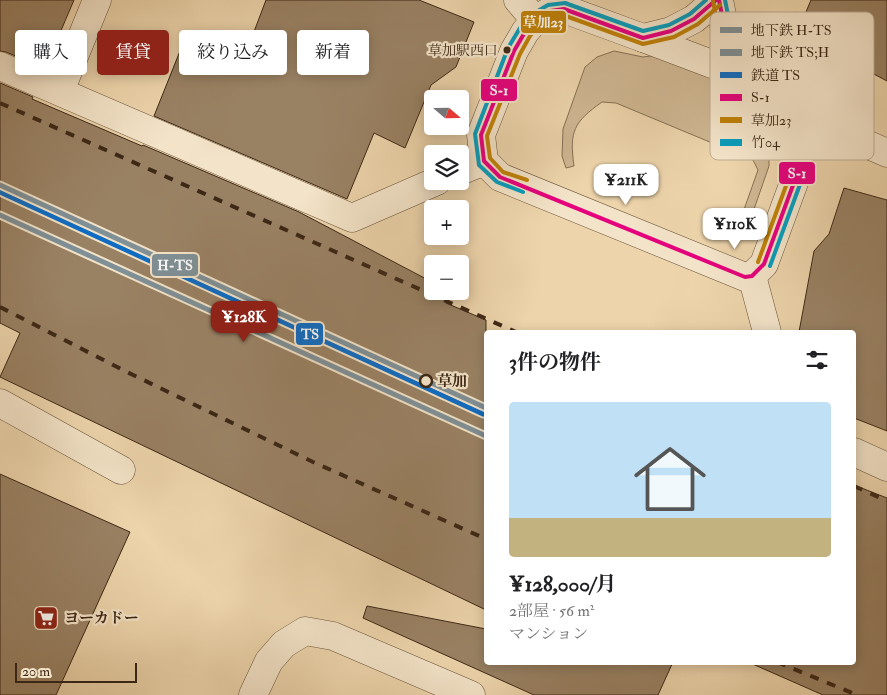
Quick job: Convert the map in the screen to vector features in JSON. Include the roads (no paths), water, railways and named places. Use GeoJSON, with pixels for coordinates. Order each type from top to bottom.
{"type":"FeatureCollection","features":[{"type":"Feature","properties":{"kind":"street"},"geometry":{"type":"LineString","coordinates":[[60,91],[97,0]]}},
{"type":"Feature","properties":{"kind":"street"},"geometry":{"type":"LineString","coordinates":[[643,38],[670,31],[694,19],[718,0]]}},
{"type":"Feature","properties":{"kind":"street"},"geometry":{"type":"LineString","coordinates":[[710,64],[564,9],[550,11],[527,10],[525,32],[514,51],[481,135],[472,166],[745,277],[752,276],[764,264],[796,177],[799,160]]}},
{"type":"Feature","properties":{"kind":"street"},"geometry":{"type":"LineString","coordinates":[[0,66],[352,218],[424,187]]}},
{"type":"Feature","properties":{"kind":"street"},"geometry":{"type":"LineString","coordinates":[[874,148],[887,153]]}},
{"type":"Feature","properties":{"kind":"street"},"geometry":{"type":"LineString","coordinates":[[752,276],[766,330]]}},
{"type":"Feature","properties":{"kind":"street"},"geometry":{"type":"LineString","coordinates":[[0,403],[121,470]]}},
{"type":"Feature","properties":{"kind":"street"},"geometry":{"type":"LineString","coordinates":[[856,453],[887,467]]}},
{"type":"Feature","properties":{"kind":"street"},"geometry":{"type":"LineString","coordinates":[[253,695],[269,661],[284,644],[305,631],[333,636],[471,695]]}},
{"type":"Feature","properties":{"kind":"railway"},"geometry":{"type":"LineString","coordinates":[[0,103],[511,330]]}},
{"type":"Feature","properties":{"kind":"railway"},"geometry":{"type":"LineString","coordinates":[[0,307],[127,372],[313,462],[484,538]]}},
{"type":"Feature","properties":{"kind":"railway"},"geometry":{"type":"LineString","coordinates":[[856,487],[887,501]]}},
{"type":"Feature","properties":{"kind":"railway"},"geometry":{"type":"LineString","coordinates":[[784,665],[857,695]]}},
{"type":"Feature","properties":{"kind":"metro line","name":"H-TS"},"geometry":{"type":"LineString","coordinates":[[0,185],[484,407]]}},
{"type":"Feature","properties":{"kind":"metro line","name":"TS;H"},"geometry":{"type":"LineString","coordinates":[[0,215],[484,435]]}},
{"type":"Feature","properties":{"kind":"rail line","name":"TS"},"geometry":{"type":"LineString","coordinates":[[0,192],[483,414]]}},
{"type":"Feature","properties":{"kind":"place","name":"草加駅西口"},"geometry":{"type":"Point","coordinates":[507,50]}},
{"type":"Feature","properties":{"kind":"place","name":"草加"},"geometry":{"type":"Point","coordinates":[426,381]}},
{"type":"Feature","properties":{"kind":"place","name":"ヨーカドー"},"geometry":{"type":"Point","coordinates":[46,618]}}]}
